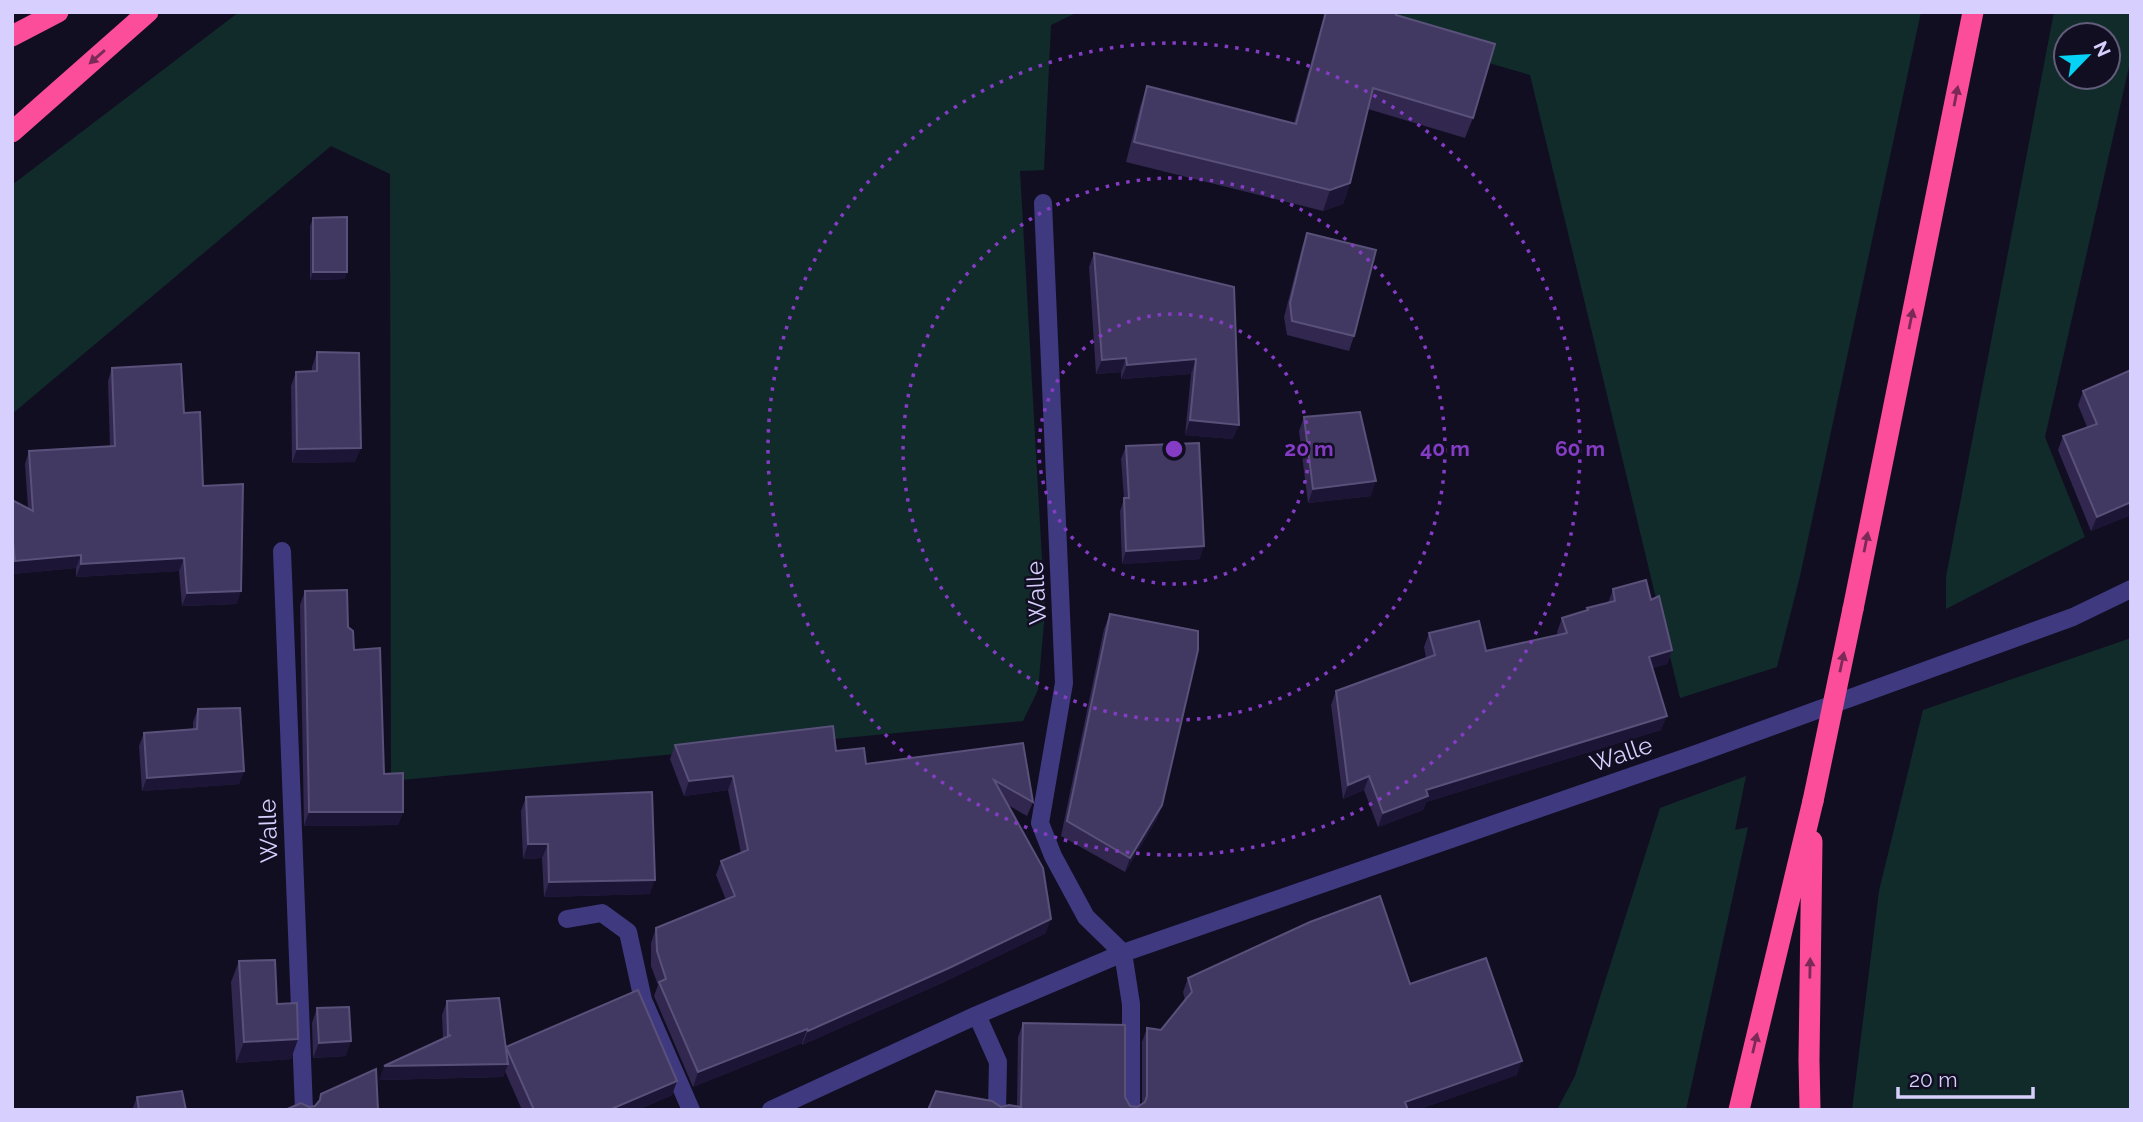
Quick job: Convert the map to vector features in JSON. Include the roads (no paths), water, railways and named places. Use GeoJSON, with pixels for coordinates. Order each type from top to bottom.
{"type":"FeatureCollection","features":[{"type":"Feature","properties":{"kind":"highway"},"geometry":{"type":"LineString","coordinates":[[12,36],[58,12]]}},
{"type":"Feature","properties":{"kind":"highway"},"geometry":{"type":"LineString","coordinates":[[12,132],[148,12]]}},
{"type":"Feature","properties":{"kind":"highway"},"geometry":{"type":"LineString","coordinates":[[1739,1110],[1813,801],[1973,13]]}},
{"type":"Feature","properties":{"kind":"highway"},"geometry":{"type":"LineString","coordinates":[[1810,1110],[1813,801]]}},
{"type":"Feature","properties":{"kind":"street","name":"Walle"},"geometry":{"type":"LineString","coordinates":[[1043,203],[1064,683],[1040,823],[1053,856],[1086,917],[1123,953]]}},
{"type":"Feature","properties":{"kind":"street","name":"Walle"},"geometry":{"type":"LineString","coordinates":[[282,551],[304,1110]]}},
{"type":"Feature","properties":{"kind":"street","name":"Walle"},"geometry":{"type":"LineString","coordinates":[[771,1110],[977,1015],[1123,953],[1709,749],[2073,617],[2131,589]]}},
{"type":"Feature","properties":{"kind":"street"},"geometry":{"type":"LineString","coordinates":[[567,919],[602,913],[628,932],[642,1000],[691,1110]]}},
{"type":"Feature","properties":{"kind":"street"},"geometry":{"type":"LineString","coordinates":[[1123,953],[1131,1004],[1131,1110]]}},
{"type":"Feature","properties":{"kind":"street"},"geometry":{"type":"LineString","coordinates":[[977,1015],[998,1062],[998,1110]]}}]}
